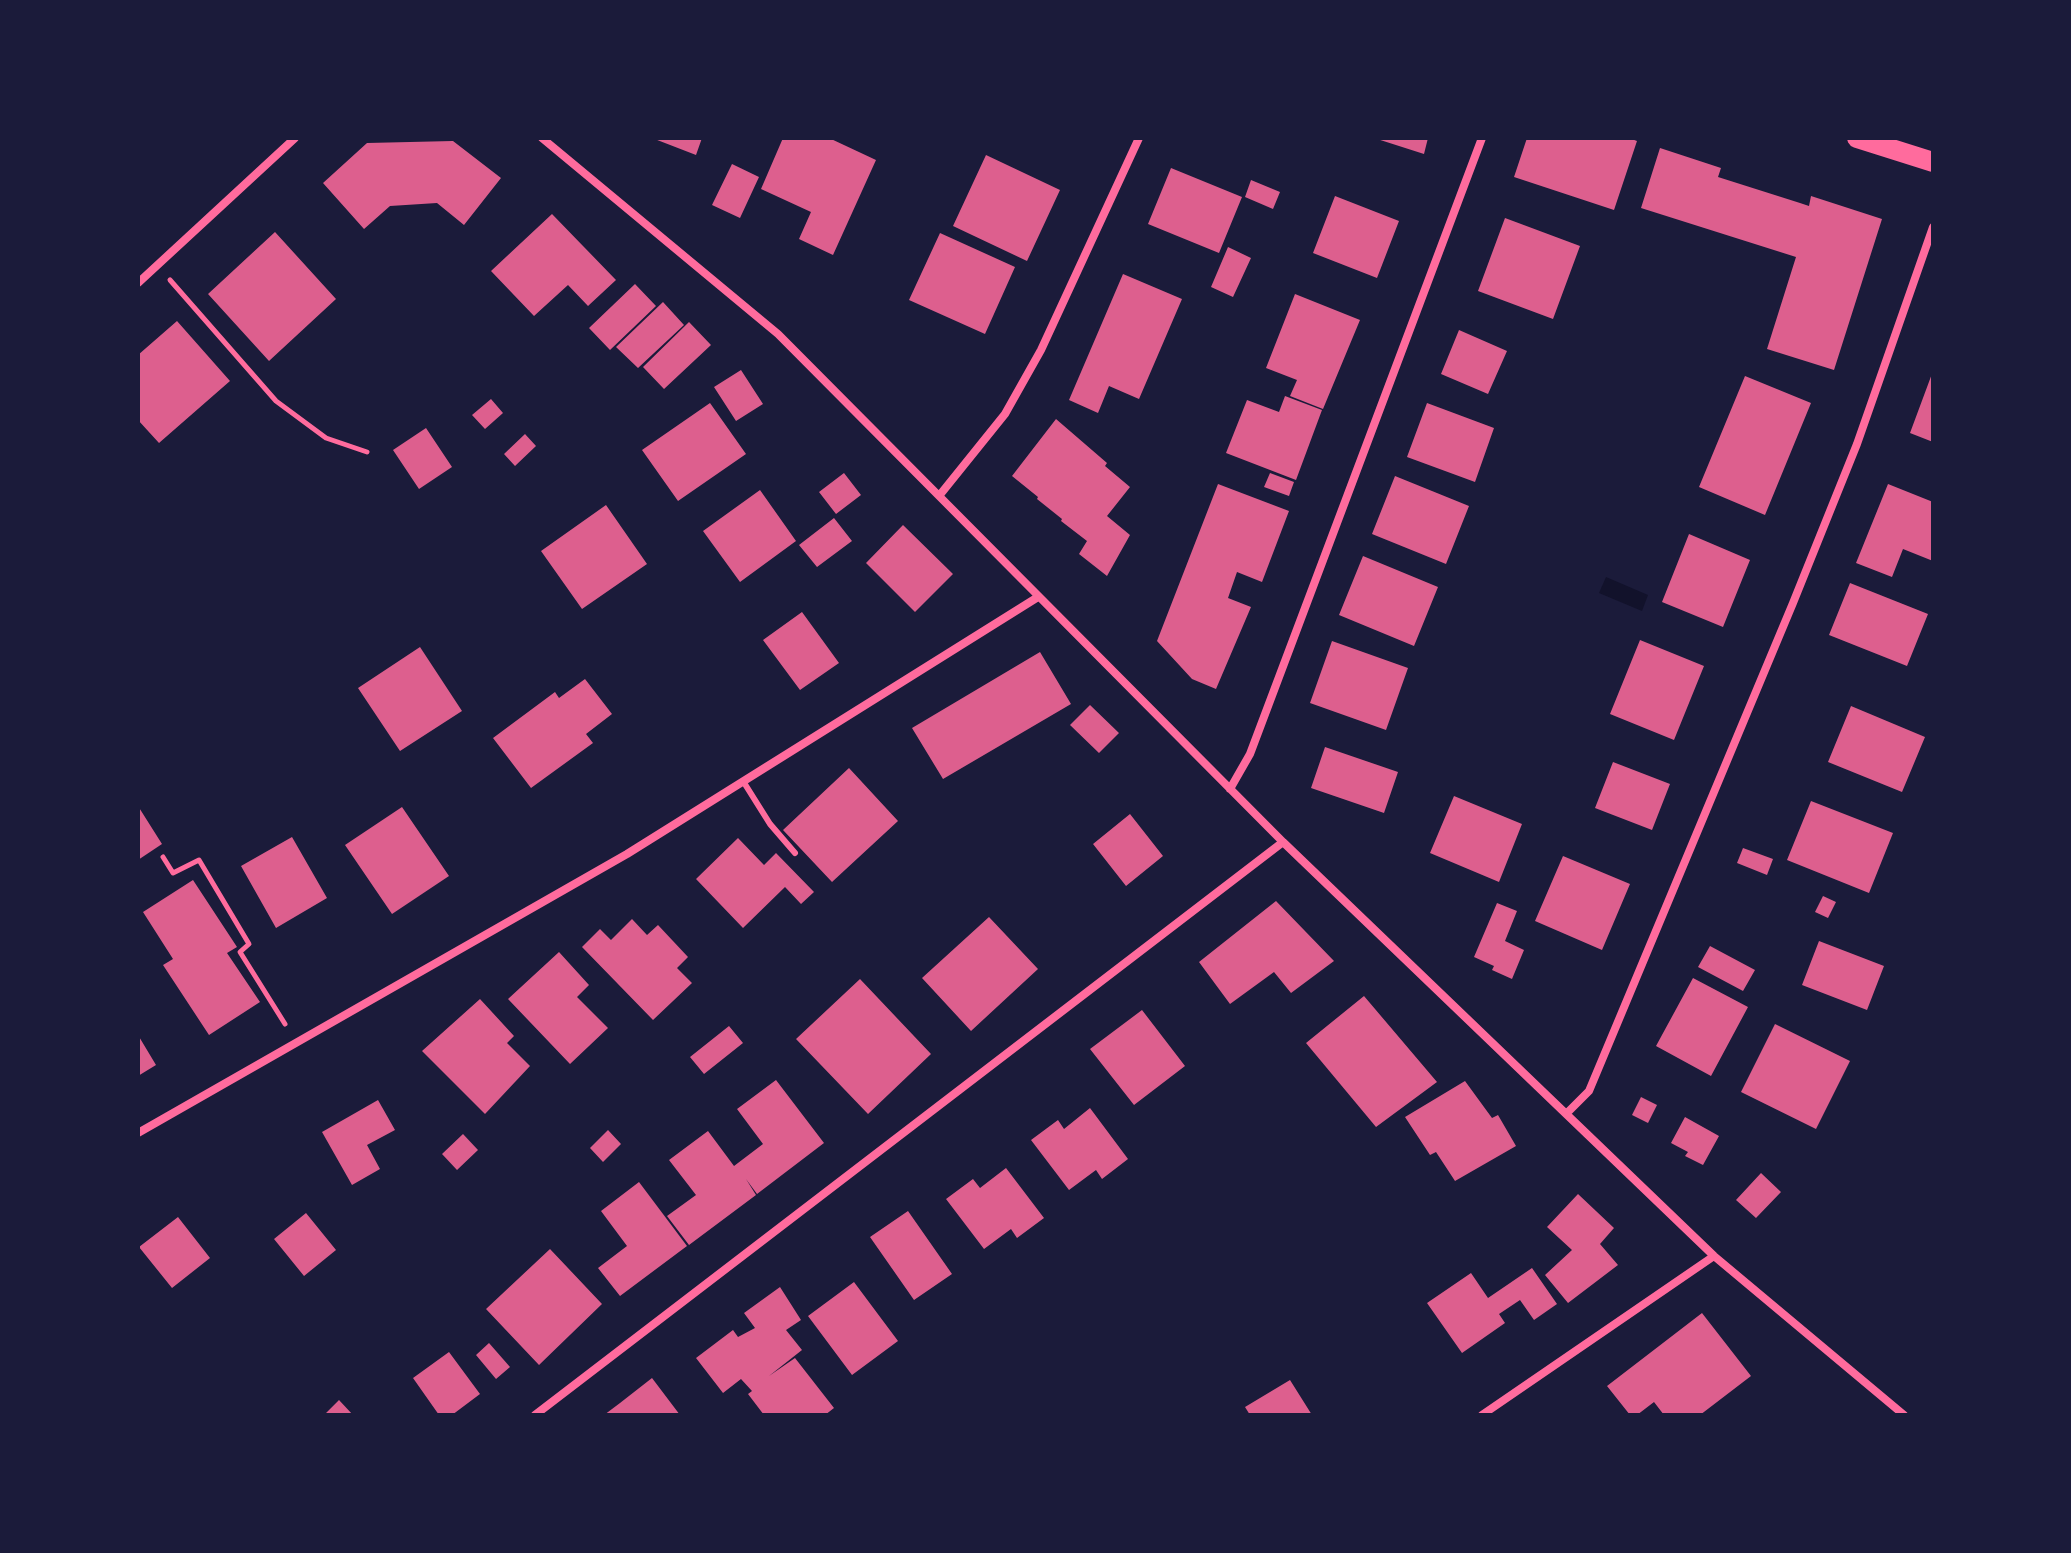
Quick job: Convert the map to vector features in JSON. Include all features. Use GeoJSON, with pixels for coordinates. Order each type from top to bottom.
{"type":"FeatureCollection","features":[{"type":"Feature","properties":{"kind":"main road"},"geometry":{"type":"LineString","coordinates":[[1857,138],[1933,162]]}},
{"type":"Feature","properties":{"kind":"street"},"geometry":{"type":"LineString","coordinates":[[138,283],[295,138]]}},
{"type":"Feature","properties":{"kind":"street"},"geometry":{"type":"LineString","coordinates":[[542,138],[778,334],[1283,842],[1566,1114],[1714,1256],[1904,1415]]}},
{"type":"Feature","properties":{"kind":"street"},"geometry":{"type":"LineString","coordinates":[[939,496],[1005,414],[1041,350],[1139,138]]}},
{"type":"Feature","properties":{"kind":"street"},"geometry":{"type":"LineString","coordinates":[[1230,789],[1250,754],[1482,138]]}},
{"type":"Feature","properties":{"kind":"street"},"geometry":{"type":"LineString","coordinates":[[1566,1114],[1589,1091],[1793,603],[1857,444],[1933,227]]}},
{"type":"Feature","properties":{"kind":"street"},"geometry":{"type":"LineString","coordinates":[[138,1133],[627,854],[1038,597]]}},
{"type":"Feature","properties":{"kind":"street"},"geometry":{"type":"LineString","coordinates":[[535,1415],[1283,842]]}},
{"type":"Feature","properties":{"kind":"street"},"geometry":{"type":"LineString","coordinates":[[1482,1415],[1714,1256]]}},
{"type":"Feature","properties":{"kind":"lane"},"geometry":{"type":"LineString","coordinates":[[743,781],[770,824],[795,853]]}},
{"type":"Feature","properties":{"kind":"path"},"geometry":{"type":"LineString","coordinates":[[157,265],[276,401],[326,438],[367,452]]}},
{"type":"Feature","properties":{"kind":"path"},"geometry":{"type":"LineString","coordinates":[[163,857],[173,873],[199,860],[249,944],[240,952],[297,1042]]}},
{"type":"Feature","properties":{"kind":"shaded area"},"geometry":{"type":"Polygon","coordinates":[[[1606,577],[1648,595],[1642,611],[1599,593],[1606,577]]]}},
{"type":"Feature","properties":{"kind":"building"},"geometry":{"type":"Polygon","coordinates":[[[652,138],[702,138],[696,155],[652,138]]]}},
{"type":"Feature","properties":{"kind":"building"},"geometry":{"type":"Polygon","coordinates":[[[783,138],[829,138],[876,160],[833,255],[799,239],[811,212],[761,189],[783,138]]]}},
{"type":"Feature","properties":{"kind":"building"},"geometry":{"type":"Polygon","coordinates":[[[1374,138],[1428,138],[1424,154],[1374,138]]]}},
{"type":"Feature","properties":{"kind":"building"},"geometry":{"type":"Polygon","coordinates":[[[1527,138],[1629,138],[1637,141],[1614,210],[1514,177],[1527,138]]]}},
{"type":"Feature","properties":{"kind":"building"},"geometry":{"type":"Polygon","coordinates":[[[453,141],[501,178],[464,225],[437,203],[390,206],[364,229],[323,183],[367,143],[453,141]]]}},
{"type":"Feature","properties":{"kind":"building"},"geometry":{"type":"Polygon","coordinates":[[[1660,148],[1721,168],[1718,177],[1809,206],[1811,196],[1882,219],[1834,370],[1767,349],[1796,257],[1641,208],[1660,148]]]}},
{"type":"Feature","properties":{"kind":"building"},"geometry":{"type":"Polygon","coordinates":[[[986,155],[1060,190],[1027,261],[953,226],[986,155]]]}},
{"type":"Feature","properties":{"kind":"building"},"geometry":{"type":"Polygon","coordinates":[[[732,164],[759,177],[740,218],[712,205],[732,164]]]}},
{"type":"Feature","properties":{"kind":"building"},"geometry":{"type":"Polygon","coordinates":[[[1171,168],[1242,197],[1219,253],[1148,224],[1171,168]]]}},
{"type":"Feature","properties":{"kind":"building"},"geometry":{"type":"Polygon","coordinates":[[[1251,180],[1280,192],[1273,209],[1245,197],[1251,180]]]}},
{"type":"Feature","properties":{"kind":"building"},"geometry":{"type":"Polygon","coordinates":[[[1335,196],[1399,221],[1377,278],[1313,253],[1335,196]]]}},
{"type":"Feature","properties":{"kind":"building"},"geometry":{"type":"Polygon","coordinates":[[[552,214],[616,280],[588,306],[568,285],[534,316],[491,271],[552,214]]]}},
{"type":"Feature","properties":{"kind":"building"},"geometry":{"type":"Polygon","coordinates":[[[1505,218],[1580,246],[1553,319],[1478,291],[1505,218]]]}},
{"type":"Feature","properties":{"kind":"building"},"geometry":{"type":"Polygon","coordinates":[[[275,232],[336,299],[269,361],[208,294],[275,232]]]}},
{"type":"Feature","properties":{"kind":"building"},"geometry":{"type":"Polygon","coordinates":[[[940,233],[1015,267],[985,334],[909,300],[940,233]]]}},
{"type":"Feature","properties":{"kind":"building"},"geometry":{"type":"Polygon","coordinates":[[[1228,247],[1251,258],[1233,297],[1211,287],[1228,247]]]}},
{"type":"Feature","properties":{"kind":"building"},"geometry":{"type":"Polygon","coordinates":[[[1123,274],[1182,299],[1139,399],[1109,386],[1098,413],[1069,400],[1123,274]]]}},
{"type":"Feature","properties":{"kind":"building"},"geometry":{"type":"Polygon","coordinates":[[[635,284],[656,306],[610,350],[589,328],[635,284]]]}},
{"type":"Feature","properties":{"kind":"building"},"geometry":{"type":"Polygon","coordinates":[[[1295,294],[1360,320],[1323,409],[1290,396],[1297,380],[1266,368],[1295,294]]]}},
{"type":"Feature","properties":{"kind":"building"},"geometry":{"type":"Polygon","coordinates":[[[663,302],[684,325],[638,368],[616,347],[663,302]]]}},
{"type":"Feature","properties":{"kind":"building"},"geometry":{"type":"Polygon","coordinates":[[[177,321],[230,381],[159,443],[138,420],[138,355],[177,321]]]}},
{"type":"Feature","properties":{"kind":"building"},"geometry":{"type":"Polygon","coordinates":[[[689,322],[711,345],[664,389],[643,367],[689,322]]]}},
{"type":"Feature","properties":{"kind":"building"},"geometry":{"type":"Polygon","coordinates":[[[1459,330],[1507,351],[1488,394],[1441,374],[1459,330]]]}},
{"type":"Feature","properties":{"kind":"building"},"geometry":{"type":"Polygon","coordinates":[[[741,370],[763,404],[736,421],[714,387],[741,370]]]}},
{"type":"Feature","properties":{"kind":"building"},"geometry":{"type":"Polygon","coordinates":[[[1933,371],[1933,442],[1910,433],[1933,371]]]}},
{"type":"Feature","properties":{"kind":"building"},"geometry":{"type":"Polygon","coordinates":[[[1745,376],[1811,403],[1765,515],[1699,487],[1745,376]]]}},
{"type":"Feature","properties":{"kind":"building"},"geometry":{"type":"Polygon","coordinates":[[[1285,396],[1322,410],[1296,480],[1226,453],[1247,400],[1279,412],[1285,396]]]}},
{"type":"Feature","properties":{"kind":"building"},"geometry":{"type":"Polygon","coordinates":[[[491,399],[503,413],[485,429],[472,415],[491,399]]]}},
{"type":"Feature","properties":{"kind":"building"},"geometry":{"type":"Polygon","coordinates":[[[710,403],[746,454],[678,501],[642,450],[710,403]]]}},
{"type":"Feature","properties":{"kind":"building"},"geometry":{"type":"Polygon","coordinates":[[[1427,403],[1494,428],[1475,482],[1407,457],[1427,403]]]}},
{"type":"Feature","properties":{"kind":"building"},"geometry":{"type":"Polygon","coordinates":[[[1056,419],[1130,487],[1107,516],[1130,535],[1107,576],[1079,554],[1087,541],[1012,476],[1056,419]]]}},
{"type":"Feature","properties":{"kind":"building"},"geometry":{"type":"Polygon","coordinates":[[[426,428],[452,467],[419,489],[393,450],[426,428]]]}},
{"type":"Feature","properties":{"kind":"building"},"geometry":{"type":"Polygon","coordinates":[[[525,434],[536,446],[515,466],[504,454],[525,434]]]}},
{"type":"Feature","properties":{"kind":"building"},"geometry":{"type":"Polygon","coordinates":[[[844,473],[861,495],[836,514],[819,492],[844,473]]]}},
{"type":"Feature","properties":{"kind":"building"},"geometry":{"type":"Polygon","coordinates":[[[1270,473],[1294,482],[1289,496],[1264,487],[1270,473]]]}},
{"type":"Feature","properties":{"kind":"building"},"geometry":{"type":"Polygon","coordinates":[[[1395,476],[1469,506],[1446,564],[1372,534],[1395,476]]]}},
{"type":"Feature","properties":{"kind":"building"},"geometry":{"type":"Polygon","coordinates":[[[1218,484],[1289,511],[1262,582],[1237,572],[1228,598],[1251,607],[1216,689],[1192,679],[1157,641],[1218,484]]]}},
{"type":"Feature","properties":{"kind":"building"},"geometry":{"type":"Polygon","coordinates":[[[1888,484],[1933,502],[1933,561],[1903,549],[1892,577],[1856,563],[1888,484]]]}},
{"type":"Feature","properties":{"kind":"building"},"geometry":{"type":"Polygon","coordinates":[[[760,490],[796,541],[740,582],[703,531],[760,490]]]}},
{"type":"Feature","properties":{"kind":"building"},"geometry":{"type":"Polygon","coordinates":[[[606,505],[647,564],[582,609],[541,551],[606,505]]]}},
{"type":"Feature","properties":{"kind":"building"},"geometry":{"type":"Polygon","coordinates":[[[834,518],[852,541],[817,567],[799,545],[834,518]]]}},
{"type":"Feature","properties":{"kind":"building"},"geometry":{"type":"Polygon","coordinates":[[[903,525],[953,574],[915,612],[866,563],[903,525]]]}},
{"type":"Feature","properties":{"kind":"building"},"geometry":{"type":"Polygon","coordinates":[[[1689,534],[1750,560],[1723,627],[1662,602],[1689,534]]]}},
{"type":"Feature","properties":{"kind":"building"},"geometry":{"type":"Polygon","coordinates":[[[1363,556],[1438,587],[1414,646],[1339,615],[1363,556]]]}},
{"type":"Feature","properties":{"kind":"building"},"geometry":{"type":"Polygon","coordinates":[[[1850,583],[1928,614],[1907,666],[1829,635],[1850,583]]]}},
{"type":"Feature","properties":{"kind":"building"},"geometry":{"type":"Polygon","coordinates":[[[802,612],[839,663],[800,690],[763,640],[802,612]]]}},
{"type":"Feature","properties":{"kind":"building"},"geometry":{"type":"Polygon","coordinates":[[[1640,640],[1704,666],[1674,740],[1610,714],[1640,640]]]}},
{"type":"Feature","properties":{"kind":"building"},"geometry":{"type":"Polygon","coordinates":[[[1332,641],[1408,668],[1386,730],[1310,703],[1332,641]]]}},
{"type":"Feature","properties":{"kind":"building"},"geometry":{"type":"Polygon","coordinates":[[[420,647],[462,711],[400,751],[358,688],[420,647]]]}},
{"type":"Feature","properties":{"kind":"building"},"geometry":{"type":"Polygon","coordinates":[[[1040,652],[1071,704],[943,779],[912,728],[1040,652]]]}},
{"type":"Feature","properties":{"kind":"building"},"geometry":{"type":"Polygon","coordinates":[[[585,679],[612,714],[586,734],[593,743],[531,788],[493,738],[555,692],[559,698],[585,679]]]}},
{"type":"Feature","properties":{"kind":"building"},"geometry":{"type":"Polygon","coordinates":[[[1090,705],[1119,733],[1099,753],[1070,725],[1090,705]]]}},
{"type":"Feature","properties":{"kind":"building"},"geometry":{"type":"Polygon","coordinates":[[[1851,706],[1925,737],[1902,792],[1828,762],[1851,706]]]}},
{"type":"Feature","properties":{"kind":"building"},"geometry":{"type":"Polygon","coordinates":[[[1325,747],[1398,772],[1384,813],[1311,788],[1325,747]]]}},
{"type":"Feature","properties":{"kind":"building"},"geometry":{"type":"Polygon","coordinates":[[[1613,762],[1670,784],[1652,830],[1595,808],[1613,762]]]}},
{"type":"Feature","properties":{"kind":"building"},"geometry":{"type":"Polygon","coordinates":[[[849,768],[898,821],[832,882],[783,830],[849,768]]]}},
{"type":"Feature","properties":{"kind":"building"},"geometry":{"type":"Polygon","coordinates":[[[1454,796],[1522,824],[1499,882],[1430,853],[1454,796]]]}},
{"type":"Feature","properties":{"kind":"building"},"geometry":{"type":"Polygon","coordinates":[[[1811,801],[1893,833],[1869,893],[1787,860],[1811,801]]]}},
{"type":"Feature","properties":{"kind":"building"},"geometry":{"type":"Polygon","coordinates":[[[138,806],[162,844],[138,860],[138,806]]]}},
{"type":"Feature","properties":{"kind":"building"},"geometry":{"type":"Polygon","coordinates":[[[402,807],[449,876],[392,914],[345,845],[402,807]]]}},
{"type":"Feature","properties":{"kind":"building"},"geometry":{"type":"Polygon","coordinates":[[[1130,814],[1163,856],[1126,886],[1093,844],[1130,814]]]}},
{"type":"Feature","properties":{"kind":"building"},"geometry":{"type":"Polygon","coordinates":[[[292,837],[327,898],[276,928],[241,866],[292,837]]]}},
{"type":"Feature","properties":{"kind":"building"},"geometry":{"type":"Polygon","coordinates":[[[738,838],[764,865],[776,853],[814,892],[801,904],[785,887],[743,928],[696,879],[738,838]]]}},
{"type":"Feature","properties":{"kind":"building"},"geometry":{"type":"Polygon","coordinates":[[[1743,848],[1773,859],[1767,875],[1737,863],[1743,848]]]}},
{"type":"Feature","properties":{"kind":"building"},"geometry":{"type":"Polygon","coordinates":[[[1563,856],[1630,884],[1602,950],[1535,921],[1563,856]]]}},
{"type":"Feature","properties":{"kind":"building"},"geometry":{"type":"Polygon","coordinates":[[[193,880],[237,947],[227,953],[260,1002],[209,1035],[163,965],[173,959],[143,912],[193,880]]]}},
{"type":"Feature","properties":{"kind":"building"},"geometry":{"type":"Polygon","coordinates":[[[1823,896],[1836,902],[1828,918],[1815,912],[1823,896]]]}},
{"type":"Feature","properties":{"kind":"building"},"geometry":{"type":"Polygon","coordinates":[[[1276,901],[1334,961],[1291,993],[1274,972],[1230,1004],[1199,962],[1276,901]]]}},
{"type":"Feature","properties":{"kind":"building"},"geometry":{"type":"Polygon","coordinates":[[[1497,903],[1517,911],[1505,941],[1524,950],[1512,979],[1474,957],[1497,903]]]}},
{"type":"Feature","properties":{"kind":"building"},"geometry":{"type":"Polygon","coordinates":[[[989,917],[1038,969],[971,1031],[922,978],[989,917]]]}},
{"type":"Feature","properties":{"kind":"building"},"geometry":{"type":"Polygon","coordinates":[[[632,919],[647,935],[658,925],[688,957],[677,968],[692,983],[653,1020],[582,947],[600,929],[611,940],[632,919]]]}},
{"type":"Feature","properties":{"kind":"building"},"geometry":{"type":"Polygon","coordinates":[[[1819,941],[1884,966],[1867,1010],[1802,985],[1819,941]]]}},
{"type":"Feature","properties":{"kind":"building"},"geometry":{"type":"Polygon","coordinates":[[[1710,946],[1755,970],[1743,991],[1698,967],[1710,946]]]}},
{"type":"Feature","properties":{"kind":"building"},"geometry":{"type":"Polygon","coordinates":[[[559,952],[589,985],[577,997],[608,1028],[570,1064],[508,999],[559,952]]]}},
{"type":"Feature","properties":{"kind":"building"},"geometry":{"type":"Polygon","coordinates":[[[1693,978],[1748,1007],[1711,1076],[1656,1046],[1693,978]]]}},
{"type":"Feature","properties":{"kind":"building"},"geometry":{"type":"Polygon","coordinates":[[[860,979],[931,1054],[868,1114],[796,1039],[860,979]]]}},
{"type":"Feature","properties":{"kind":"building"},"geometry":{"type":"Polygon","coordinates":[[[1364,996],[1437,1082],[1376,1127],[1306,1043],[1364,996]]]}},
{"type":"Feature","properties":{"kind":"building"},"geometry":{"type":"Polygon","coordinates":[[[480,999],[514,1036],[507,1043],[530,1066],[485,1114],[422,1051],[480,999]]]}},
{"type":"Feature","properties":{"kind":"building"},"geometry":{"type":"Polygon","coordinates":[[[1142,1010],[1185,1066],[1134,1105],[1090,1049],[1142,1010]]]}},
{"type":"Feature","properties":{"kind":"building"},"geometry":{"type":"Polygon","coordinates":[[[1775,1024],[1850,1061],[1816,1129],[1741,1092],[1775,1024]]]}},
{"type":"Feature","properties":{"kind":"building"},"geometry":{"type":"Polygon","coordinates":[[[729,1026],[743,1043],[704,1074],[690,1057],[729,1026]]]}},
{"type":"Feature","properties":{"kind":"building"},"geometry":{"type":"Polygon","coordinates":[[[138,1035],[156,1065],[138,1076],[138,1035]]]}},
{"type":"Feature","properties":{"kind":"building"},"geometry":{"type":"Polygon","coordinates":[[[776,1080],[824,1143],[757,1194],[746,1179],[756,1195],[689,1245],[667,1216],[696,1195],[669,1160],[708,1131],[734,1166],[763,1144],[737,1109],[776,1080]]]}},
{"type":"Feature","properties":{"kind":"building"},"geometry":{"type":"Polygon","coordinates":[[[1465,1081],[1492,1118],[1498,1115],[1516,1146],[1455,1181],[1436,1152],[1430,1155],[1405,1117],[1465,1081]]]}},
{"type":"Feature","properties":{"kind":"building"},"geometry":{"type":"Polygon","coordinates":[[[1641,1097],[1657,1105],[1648,1123],[1632,1115],[1641,1097]]]}},
{"type":"Feature","properties":{"kind":"building"},"geometry":{"type":"Polygon","coordinates":[[[378,1100],[395,1130],[367,1145],[380,1169],[352,1185],[322,1132],[378,1100]]]}},
{"type":"Feature","properties":{"kind":"building"},"geometry":{"type":"Polygon","coordinates":[[[1090,1108],[1128,1159],[1102,1179],[1096,1170],[1069,1190],[1031,1140],[1058,1120],[1064,1129],[1090,1108]]]}},
{"type":"Feature","properties":{"kind":"building"},"geometry":{"type":"Polygon","coordinates":[[[1685,1117],[1719,1136],[1703,1165],[1685,1156],[1688,1152],[1671,1143],[1685,1117]]]}},
{"type":"Feature","properties":{"kind":"building"},"geometry":{"type":"Polygon","coordinates":[[[608,1130],[621,1144],[603,1162],[590,1148],[608,1130]]]}},
{"type":"Feature","properties":{"kind":"building"},"geometry":{"type":"Polygon","coordinates":[[[463,1134],[478,1150],[457,1170],[442,1154],[463,1134]]]}},
{"type":"Feature","properties":{"kind":"building"},"geometry":{"type":"Polygon","coordinates":[[[1006,1168],[1044,1218],[1017,1238],[1011,1229],[984,1249],[946,1199],[973,1179],[980,1188],[1006,1168]]]}},
{"type":"Feature","properties":{"kind":"building"},"geometry":{"type":"Polygon","coordinates":[[[1761,1173],[1781,1192],[1756,1218],[1736,1200],[1761,1173]]]}},
{"type":"Feature","properties":{"kind":"building"},"geometry":{"type":"Polygon","coordinates":[[[639,1182],[687,1246],[620,1296],[598,1268],[627,1246],[601,1211],[639,1182]]]}},
{"type":"Feature","properties":{"kind":"building"},"geometry":{"type":"Polygon","coordinates":[[[1578,1194],[1614,1228],[1600,1244],[1618,1265],[1568,1303],[1545,1275],[1572,1250],[1547,1227],[1578,1194]]]}},
{"type":"Feature","properties":{"kind":"building"},"geometry":{"type":"Polygon","coordinates":[[[908,1211],[952,1274],[914,1300],[870,1237],[908,1211]]]}},
{"type":"Feature","properties":{"kind":"building"},"geometry":{"type":"Polygon","coordinates":[[[306,1213],[336,1250],[304,1276],[274,1239],[306,1213]]]}},
{"type":"Feature","properties":{"kind":"building"},"geometry":{"type":"Polygon","coordinates":[[[178,1217],[210,1258],[172,1288],[139,1247],[178,1217]]]}},
{"type":"Feature","properties":{"kind":"building"},"geometry":{"type":"Polygon","coordinates":[[[550,1249],[602,1304],[539,1365],[486,1309],[550,1249]]]}},
{"type":"Feature","properties":{"kind":"building"},"geometry":{"type":"Polygon","coordinates":[[[1532,1268],[1557,1304],[1534,1320],[1520,1300],[1499,1314],[1505,1323],[1462,1353],[1427,1303],[1471,1273],[1488,1298],[1532,1268]]]}},
{"type":"Feature","properties":{"kind":"building"},"geometry":{"type":"Polygon","coordinates":[[[854,1282],[898,1341],[852,1375],[808,1316],[854,1282]]]}},
{"type":"Feature","properties":{"kind":"building"},"geometry":{"type":"Polygon","coordinates":[[[780,1287],[801,1320],[786,1330],[802,1350],[769,1376],[795,1358],[834,1408],[825,1415],[764,1415],[748,1394],[752,1391],[741,1379],[723,1393],[696,1358],[733,1330],[738,1337],[755,1328],[744,1313],[780,1287]]]}},
{"type":"Feature","properties":{"kind":"building"},"geometry":{"type":"Polygon","coordinates":[[[1702,1313],[1751,1376],[1700,1415],[1664,1415],[1654,1402],[1637,1415],[1630,1415],[1607,1386],[1702,1313]]]}},
{"type":"Feature","properties":{"kind":"building"},"geometry":{"type":"Polygon","coordinates":[[[489,1343],[510,1367],[496,1379],[476,1355],[489,1343]]]}},
{"type":"Feature","properties":{"kind":"building"},"geometry":{"type":"Polygon","coordinates":[[[449,1352],[480,1394],[452,1415],[439,1415],[413,1378],[449,1352]]]}},
{"type":"Feature","properties":{"kind":"building"},"geometry":{"type":"Polygon","coordinates":[[[652,1378],[680,1415],[604,1415],[620,1403],[652,1378]]]}},
{"type":"Feature","properties":{"kind":"building"},"geometry":{"type":"Polygon","coordinates":[[[1290,1380],[1312,1415],[1250,1415],[1245,1407],[1290,1380]]]}},
{"type":"Feature","properties":{"kind":"building"},"geometry":{"type":"Polygon","coordinates":[[[339,1400],[353,1415],[324,1415],[339,1400]]]}}]}
